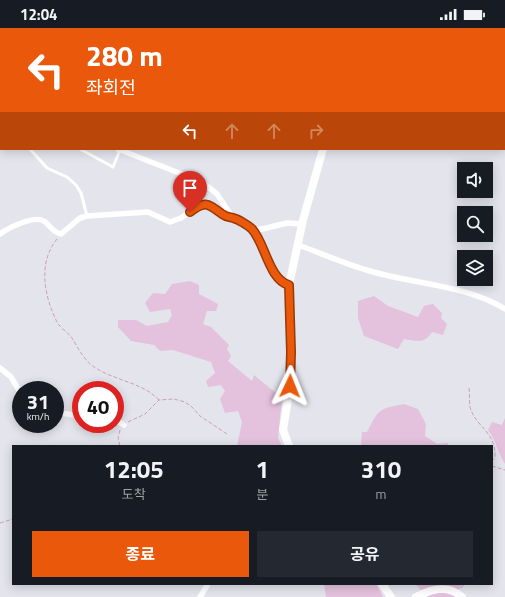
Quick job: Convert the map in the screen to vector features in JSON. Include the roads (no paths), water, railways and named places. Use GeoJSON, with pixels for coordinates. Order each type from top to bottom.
{"type":"FeatureCollection","features":[{"type":"Feature","properties":{"kind":"street"},"geometry":{"type":"LineString","coordinates":[[122,150],[202,182],[217,194],[233,218]]}},
{"type":"Feature","properties":{"kind":"street"},"geometry":{"type":"LineString","coordinates":[[290,445],[283,430],[290,386],[291,352],[289,285],[302,224],[323,150]]}},
{"type":"Feature","properties":{"kind":"street"},"geometry":{"type":"LineString","coordinates":[[0,234],[26,222],[38,219],[44,221],[54,232],[61,234],[80,218],[86,216],[148,212],[170,222],[181,218],[199,205],[205,204],[214,208],[223,215],[258,230],[287,223],[302,224]]}},
{"type":"Feature","properties":{"kind":"street"},"geometry":{"type":"LineString","coordinates":[[252,228],[277,277],[283,283],[289,285]]}},
{"type":"Feature","properties":{"kind":"street"},"geometry":{"type":"LineString","coordinates":[[298,245],[368,271],[467,293],[491,300],[505,309]]}},
{"type":"Feature","properties":{"kind":"street"},"geometry":{"type":"LineString","coordinates":[[0,368],[11,377],[13,381]]}},
{"type":"Feature","properties":{"kind":"street"},"geometry":{"type":"LineString","coordinates":[[200,597],[207,585]]}},
{"type":"Feature","properties":{"kind":"street"},"geometry":{"type":"LineString","coordinates":[[383,585],[391,597]]}},
{"type":"Feature","properties":{"kind":"street"},"geometry":{"type":"LineString","coordinates":[[416,597],[436,588],[448,589],[462,597]]}},
{"type":"Feature","properties":{"kind":"lane"},"geometry":{"type":"LineString","coordinates":[[31,150],[47,168],[67,177],[76,185],[81,193],[86,216]]}},
{"type":"Feature","properties":{"kind":"lane"},"geometry":{"type":"LineString","coordinates":[[82,150],[113,167],[119,150]]}}]}
